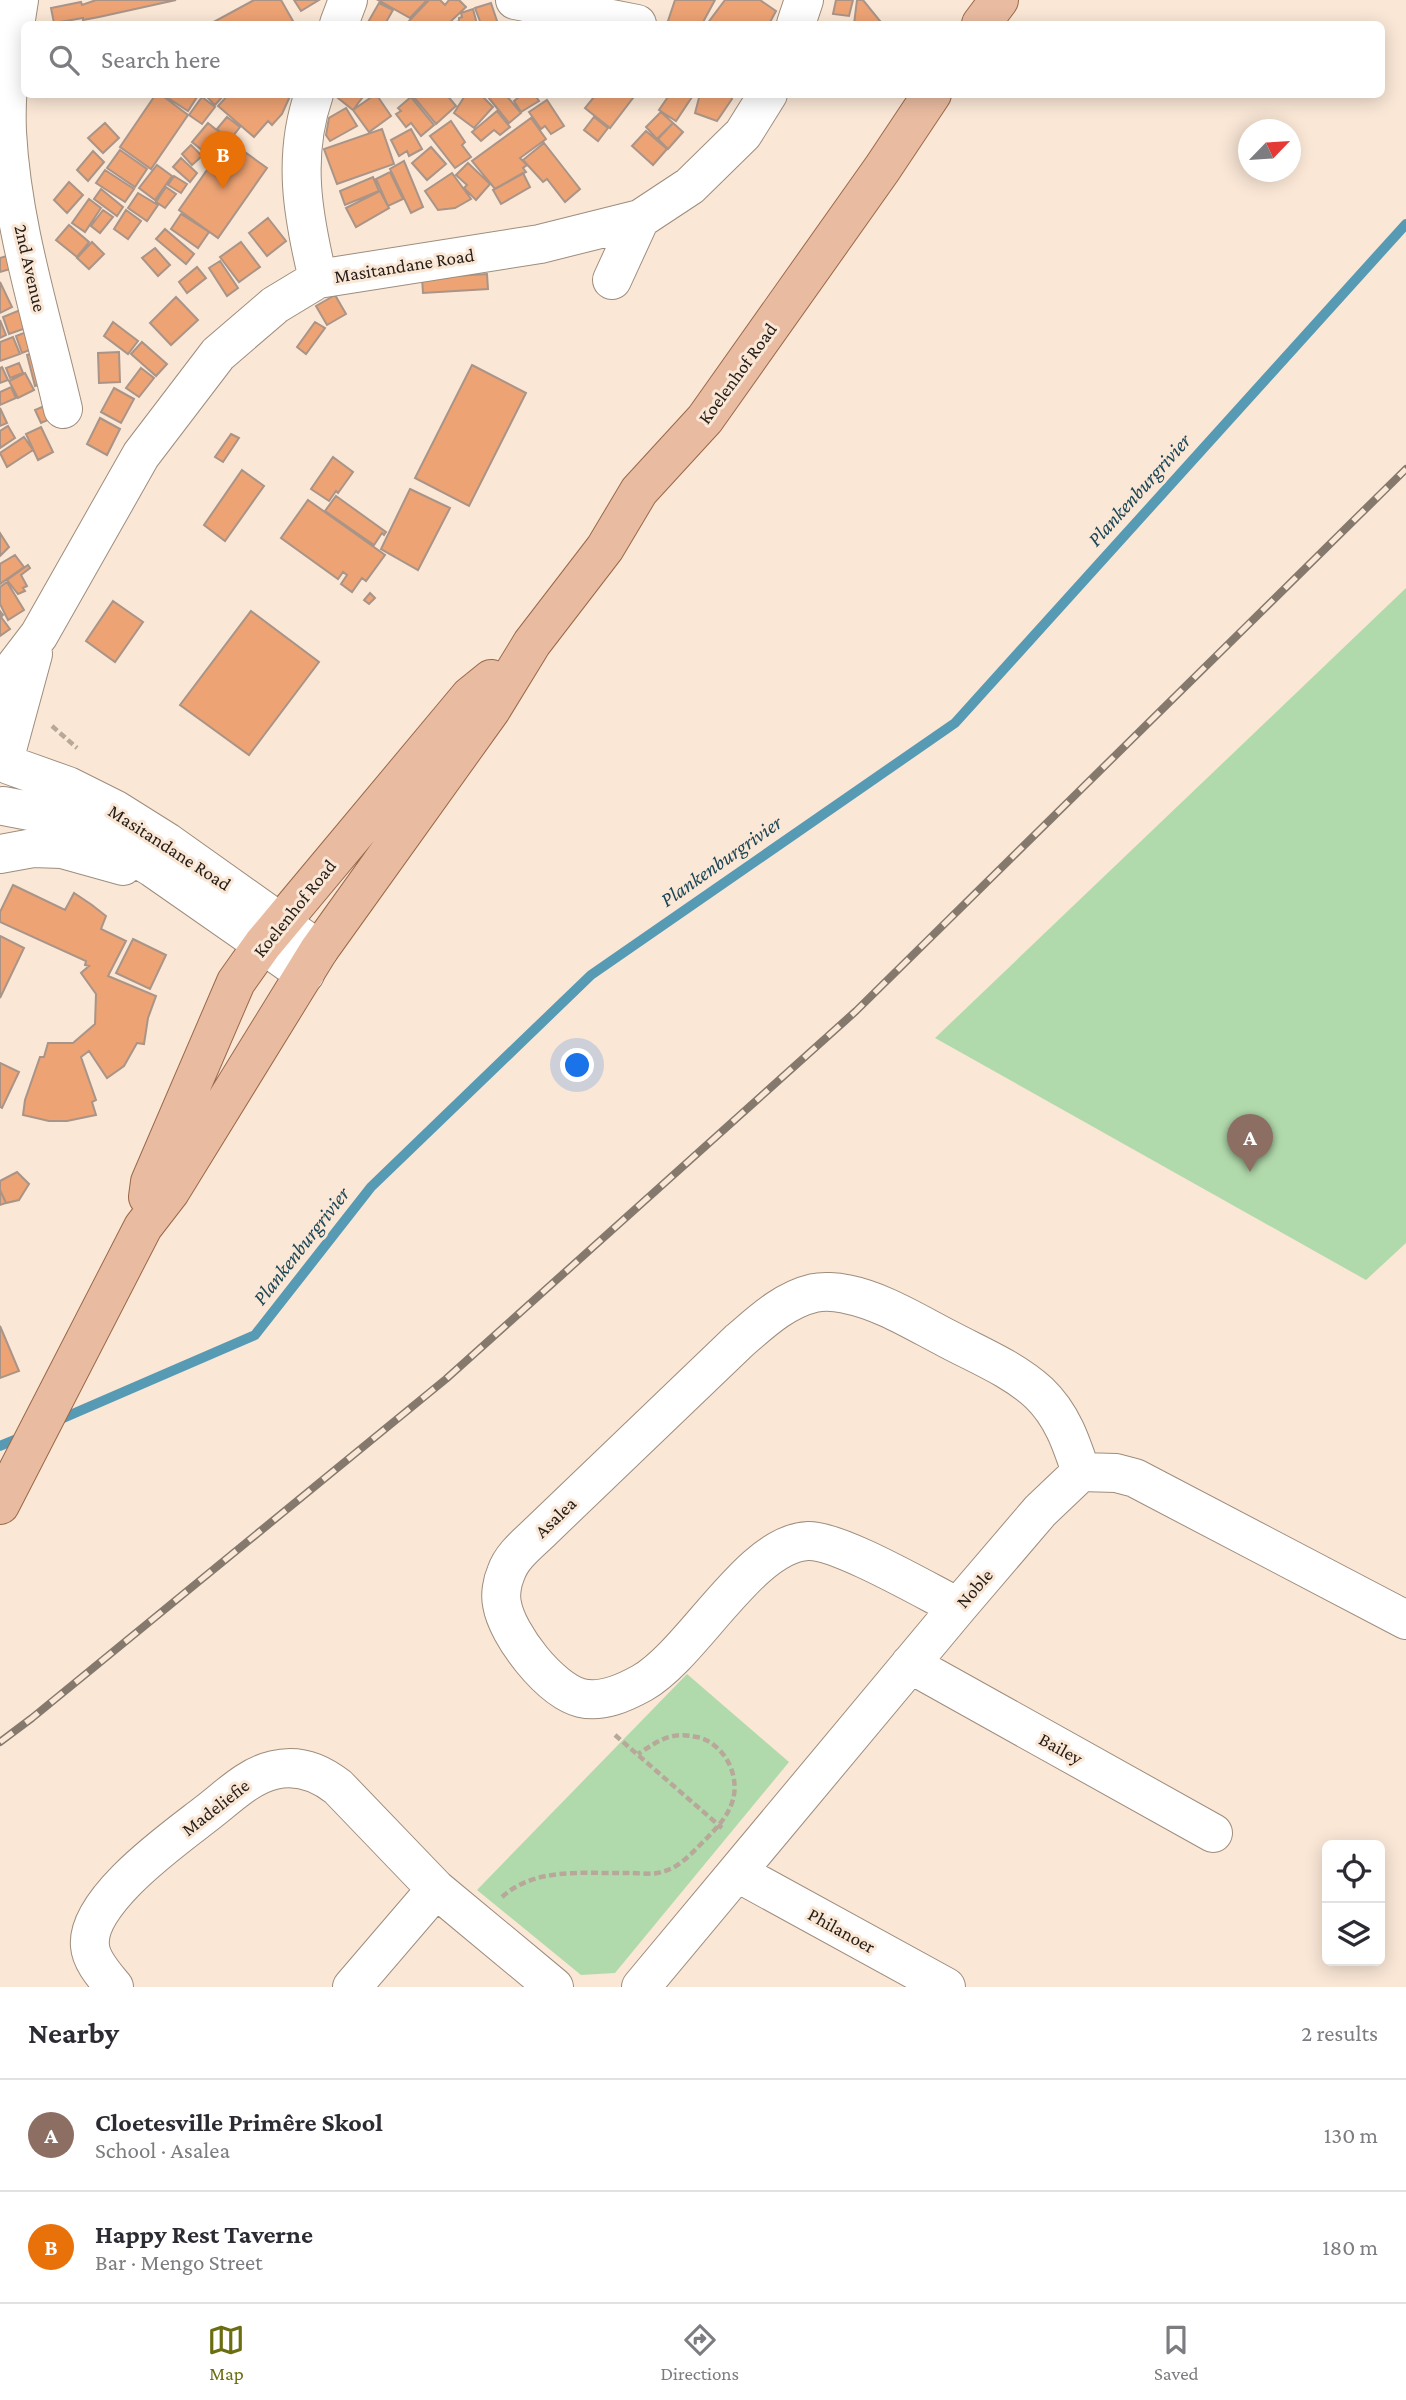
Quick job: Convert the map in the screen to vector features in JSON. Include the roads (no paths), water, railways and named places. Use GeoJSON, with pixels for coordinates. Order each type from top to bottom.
{"type":"FeatureCollection","features":[{"type":"Feature","properties":{"kind":"main road"},"geometry":{"type":"LineString","coordinates":[[983,21],[999,0]]}},
{"type":"Feature","properties":{"kind":"main road","name":"Koelenhof Road"},"geometry":{"type":"LineString","coordinates":[[0,1505],[138,1235],[170,1192],[312,962],[491,710],[532,643],[605,548],[639,491],[705,419],[929,98]]}},
{"type":"Feature","properties":{"kind":"main road","name":"Koelenhof Road"},"geometry":{"type":"LineString","coordinates":[[138,1235],[150,1182],[236,982],[272,933],[470,696],[532,643]]}},
{"type":"Feature","properties":{"kind":"street","name":"2nd Avenue"},"geometry":{"type":"LineString","coordinates":[[19,0],[8,66],[7,131],[11,175],[26,253],[63,409]]}},
{"type":"Feature","properties":{"kind":"street"},"geometry":{"type":"LineString","coordinates":[[340,21],[348,0]]}},
{"type":"Feature","properties":{"kind":"street"},"geometry":{"type":"LineString","coordinates":[[515,0],[622,21]]}},
{"type":"Feature","properties":{"kind":"street"},"geometry":{"type":"LineString","coordinates":[[797,21],[804,0]]}},
{"type":"Feature","properties":{"kind":"street"},"geometry":{"type":"LineString","coordinates":[[313,98],[305,120],[300,177],[305,225],[318,279]]}},
{"type":"Feature","properties":{"kind":"street","name":"Masitandane Road"},"geometry":{"type":"LineString","coordinates":[[0,686],[38,635],[141,456],[218,354],[275,305],[318,279],[540,244],[640,219],[691,186],[743,134],[766,98]]}},
{"type":"Feature","properties":{"kind":"street"},"geometry":{"type":"LineString","coordinates":[[612,280],[640,219]]}},
{"type":"Feature","properties":{"kind":"street","name":"Masitandane Road"},"geometry":{"type":"LineString","coordinates":[[38,635],[5,758],[116,810],[167,842],[272,933],[312,962]]}},
{"type":"Feature","properties":{"kind":"street"},"geometry":{"type":"LineString","coordinates":[[1,807],[9,795],[11,782],[5,758]]}},
{"type":"Feature","properties":{"kind":"street","name":"Masitandane Road"},"geometry":{"type":"LineString","coordinates":[[1,807],[51,815],[78,824],[272,933]]}},
{"type":"Feature","properties":{"kind":"street"},"geometry":{"type":"LineString","coordinates":[[0,854],[33,848],[62,849],[121,866],[153,868]]}},
{"type":"Feature","properties":{"kind":"street","name":"Asalea"},"geometry":{"type":"LineString","coordinates":[[958,1607],[836,1546],[808,1541],[785,1546],[745,1578],[666,1665],[644,1682],[620,1694],[598,1700],[581,1698],[566,1692],[553,1681],[518,1643],[504,1616],[501,1601],[506,1573],[513,1559],[543,1529],[749,1332],[770,1314],[815,1293],[844,1293],[868,1300],[1014,1374],[1038,1393],[1059,1416],[1081,1472]]}},
{"type":"Feature","properties":{"kind":"street"},"geometry":{"type":"LineString","coordinates":[[1081,1472],[1116,1473],[1135,1478],[1406,1620]]}},
{"type":"Feature","properties":{"kind":"street","name":"Noble"},"geometry":{"type":"LineString","coordinates":[[641,1987],[1040,1511],[1081,1472]]}},
{"type":"Feature","properties":{"kind":"street","name":"Bailey"},"geometry":{"type":"LineString","coordinates":[[910,1664],[1213,1833]]}},
{"type":"Feature","properties":{"kind":"street","name":"Madeliefie"},"geometry":{"type":"LineString","coordinates":[[114,1987],[99,1969],[90,1946],[94,1925],[108,1901],[155,1853],[255,1776],[276,1769],[302,1768],[325,1777],[338,1787],[436,1889],[554,1987]]}},
{"type":"Feature","properties":{"kind":"street","name":"Philanoer"},"geometry":{"type":"LineString","coordinates":[[738,1873],[946,1987]]}},
{"type":"Feature","properties":{"kind":"street"},"geometry":{"type":"LineString","coordinates":[[352,1987],[436,1889]]}},
{"type":"Feature","properties":{"kind":"waterway","name":"Plankenburgrivier"},"geometry":{"type":"LineString","coordinates":[[54,1422],[255,1335],[371,1187],[591,975],[955,723],[1406,224]]}},
{"type":"Feature","properties":{"kind":"waterway","name":"Plankenburgrivier"},"geometry":{"type":"LineString","coordinates":[[0,1446],[24,1436]]}},
{"type":"Feature","properties":{"kind":"railway"},"geometry":{"type":"LineString","coordinates":[[0,1742],[446,1379],[856,1011],[1406,469]]}},
{"type":"Feature","properties":{"kind":"place","name":"Happy Rest Taverne"},"geometry":{"type":"Point","coordinates":[223,189]}},
{"type":"Feature","properties":{"kind":"place","name":"Cloetesville Primêre Skool"},"geometry":{"type":"Point","coordinates":[1250,1172]}}]}
